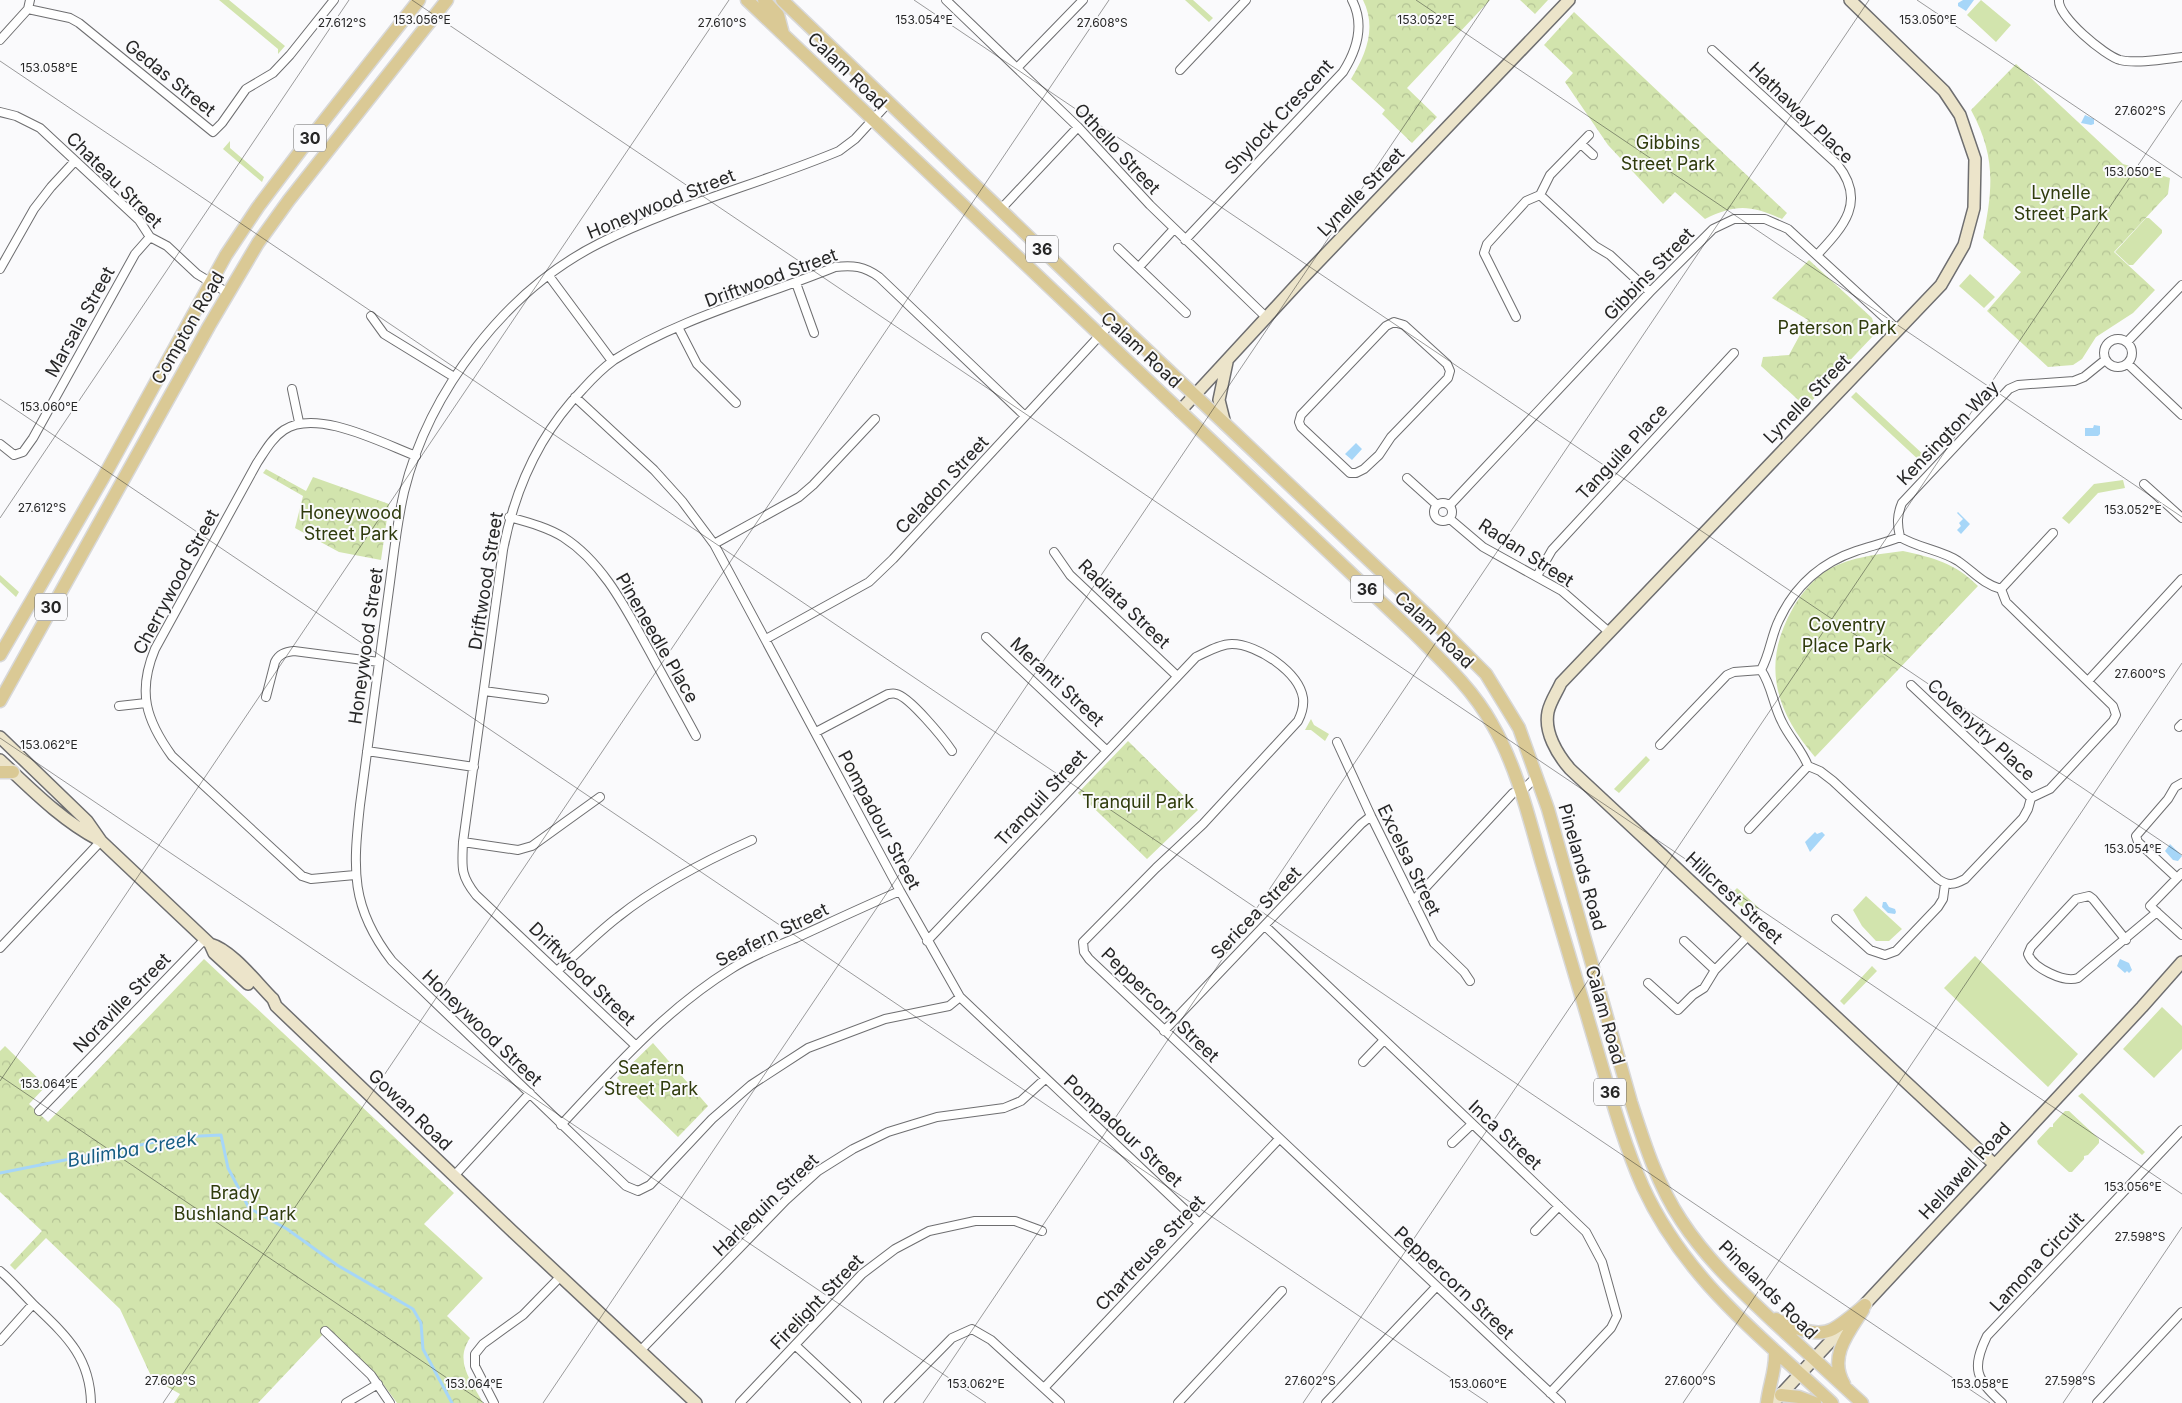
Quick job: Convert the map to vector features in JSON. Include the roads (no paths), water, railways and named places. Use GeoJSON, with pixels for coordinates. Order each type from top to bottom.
{"type":"FeatureCollection","features":[{"type":"Feature","properties":{"kind":"main road","name":"Compton Road"},"geometry":{"type":"LineString","coordinates":[[0,655],[103,478],[210,283],[237,238],[268,194],[419,0]]}},
{"type":"Feature","properties":{"kind":"main road","name":"Compton Road"},"geometry":{"type":"LineString","coordinates":[[0,700],[228,293],[267,230],[447,0]]}},
{"type":"Feature","properties":{"kind":"main road","name":"Calam Road"},"geometry":{"type":"LineString","coordinates":[[747,0],[1455,673],[1473,695],[1493,725],[1521,792],[1619,1124],[1644,1188],[1672,1239],[1704,1282],[1800,1374]]}},
{"type":"Feature","properties":{"kind":"main road"},"geometry":{"type":"LineString","coordinates":[[764,0],[776,12],[783,34]]}},
{"type":"Feature","properties":{"kind":"main road","name":"Calam Road"},"geometry":{"type":"LineString","coordinates":[[782,0],[1114,319],[1428,616]]}},
{"type":"Feature","properties":{"kind":"main road","name":"Pinelands Road"},"geometry":{"type":"LineString","coordinates":[[1428,616],[1471,657],[1492,683],[1519,728],[1550,818],[1631,1102],[1665,1193],[1699,1244],[1739,1290],[1862,1403]]}},
{"type":"Feature","properties":{"kind":"main road"},"geometry":{"type":"LineString","coordinates":[[1761,1310],[1793,1327],[1822,1332],[1832,1330],[1865,1306]]}},
{"type":"Feature","properties":{"kind":"main road"},"geometry":{"type":"LineString","coordinates":[[1848,1391],[1837,1372],[1837,1361],[1842,1342],[1865,1306]]}},
{"type":"Feature","properties":{"kind":"main road"},"geometry":{"type":"LineString","coordinates":[[1768,1403],[1768,1392],[1776,1365],[1775,1352]]}},
{"type":"Feature","properties":{"kind":"main road","name":"36"},"geometry":{"type":"LineString","coordinates":[[1800,1374],[1832,1403]]}},
{"type":"Feature","properties":{"kind":"main road"},"geometry":{"type":"LineString","coordinates":[[1777,1399],[1798,1397],[1815,1403]]}},
{"type":"Feature","properties":{"kind":"street"},"geometry":{"type":"LineString","coordinates":[[0,40],[28,9],[30,0]]}},
{"type":"Feature","properties":{"kind":"street","name":"Gedas Street"},"geometry":{"type":"LineString","coordinates":[[28,9],[70,18],[80,23],[213,132],[222,123],[246,90],[273,73],[290,55],[334,0]]}},
{"type":"Feature","properties":{"kind":"street","name":"Othello Street"},"geometry":{"type":"LineString","coordinates":[[946,0],[1078,127],[1150,205],[1267,318]]}},
{"type":"Feature","properties":{"kind":"street"},"geometry":{"type":"LineString","coordinates":[[1017,68],[1083,0]]}},
{"type":"Feature","properties":{"kind":"street"},"geometry":{"type":"LineString","coordinates":[[1180,70],[1246,0]]}},
{"type":"Feature","properties":{"kind":"street","name":"Shylock Crescent"},"geometry":{"type":"LineString","coordinates":[[1185,240],[1343,72],[1354,53],[1359,31],[1356,7],[1352,0]]}},
{"type":"Feature","properties":{"kind":"street","name":"Lynelle Street"},"geometry":{"type":"LineString","coordinates":[[1180,410],[1569,0]]}},
{"type":"Feature","properties":{"kind":"street","name":"Lynelle Street"},"geometry":{"type":"LineString","coordinates":[[1609,632],[1941,285],[1964,246],[1974,208],[1975,159],[1960,115],[1944,91],[1850,0]]}},
{"type":"Feature","properties":{"kind":"street"},"geometry":{"type":"LineString","coordinates":[[2059,0],[2059,4],[2067,19],[2110,56],[2122,60],[2182,57]]}},
{"type":"Feature","properties":{"kind":"street","name":"Hathaway Place"},"geometry":{"type":"LineString","coordinates":[[1712,50],[1845,174],[1850,190],[1851,208],[1843,227],[1818,255]]}},
{"type":"Feature","properties":{"kind":"street","name":"Honeywood Street"},"geometry":{"type":"LineString","coordinates":[[889,102],[855,139],[839,151],[627,231],[586,250],[549,276],[502,316],[454,378],[433,416],[416,456],[404,492],[399,516],[367,751],[356,843],[355,875],[364,916],[382,948],[392,961],[626,1186],[638,1191],[650,1185],[712,1119],[750,1085],[808,1048],[884,1019],[949,1006],[960,997]]}},
{"type":"Feature","properties":{"kind":"street","name":"Chateau Street"},"geometry":{"type":"LineString","coordinates":[[0,112],[22,118],[40,128],[138,220],[150,238],[167,246],[195,272],[228,293]]}},
{"type":"Feature","properties":{"kind":"street"},"geometry":{"type":"LineString","coordinates":[[1001,209],[1078,127]]}},
{"type":"Feature","properties":{"kind":"street"},"geometry":{"type":"LineString","coordinates":[[1516,317],[1484,253],[1487,244],[1526,201],[1540,196],[1550,175],[1589,136]]}},
{"type":"Feature","properties":{"kind":"street"},"geometry":{"type":"LineString","coordinates":[[1580,144],[1593,155]]}},
{"type":"Feature","properties":{"kind":"street"},"geometry":{"type":"LineString","coordinates":[[0,270],[34,209],[75,161]]}},
{"type":"Feature","properties":{"kind":"street"},"geometry":{"type":"LineString","coordinates":[[1540,196],[1595,246],[1610,255],[1650,292]]}},
{"type":"Feature","properties":{"kind":"street","name":"Gibbins Street"},"geometry":{"type":"LineString","coordinates":[[1450,505],[1650,292],[1713,229],[1734,219],[1766,219],[1788,229],[1897,329]]}},
{"type":"Feature","properties":{"kind":"street"},"geometry":{"type":"LineString","coordinates":[[1139,267],[1174,229]]}},
{"type":"Feature","properties":{"kind":"street","name":"Marsala Street"},"geometry":{"type":"LineString","coordinates":[[0,444],[14,455],[23,452],[33,438],[135,254],[150,238]]}},
{"type":"Feature","properties":{"kind":"street"},"geometry":{"type":"LineString","coordinates":[[1118,248],[1186,313]]}},
{"type":"Feature","properties":{"kind":"street","name":"Driftwood Street"},"geometry":{"type":"LineString","coordinates":[[635,1046],[558,970],[476,895],[466,882],[462,868],[463,842],[503,550],[509,517],[521,481],[535,452],[552,425],[575,397],[612,361],[678,327],[835,267],[852,265],[868,269],[879,278],[1025,416]]}},
{"type":"Feature","properties":{"kind":"street"},"geometry":{"type":"LineString","coordinates":[[549,276],[612,361]]}},
{"type":"Feature","properties":{"kind":"street"},"geometry":{"type":"LineString","coordinates":[[796,283],[814,332]]}},
{"type":"Feature","properties":{"kind":"street"},"geometry":{"type":"LineString","coordinates":[[2127,342],[2182,285]]}},
{"type":"Feature","properties":{"kind":"street"},"geometry":{"type":"LineString","coordinates":[[371,316],[384,334],[454,378]]}},
{"type":"Feature","properties":{"kind":"street","name":"Celadon Street"},"geometry":{"type":"LineString","coordinates":[[766,639],[869,582],[894,559],[1114,319]]}},
{"type":"Feature","properties":{"kind":"street"},"geometry":{"type":"LineString","coordinates":[[1394,322],[1404,325],[1447,364],[1450,371],[1448,378],[1391,437],[1379,455],[1364,469],[1356,473],[1350,473],[1301,427],[1299,422],[1301,415],[1386,326],[1394,322]]}},
{"type":"Feature","properties":{"kind":"street"},"geometry":{"type":"LineString","coordinates":[[678,327],[697,364],[736,403]]}},
{"type":"Feature","properties":{"kind":"street"},"geometry":{"type":"LineString","coordinates":[[2118,339],[2127,342],[2132,353],[2128,364],[2115,368],[2105,360],[2104,350],[2109,342],[2118,339]]}},
{"type":"Feature","properties":{"kind":"street","name":"Tanguile Place"},"geometry":{"type":"LineString","coordinates":[[1537,576],[1552,550],[1734,352]]}},
{"type":"Feature","properties":{"kind":"street","name":"Kensington Way"},"geometry":{"type":"LineString","coordinates":[[1900,537],[1897,526],[1898,514],[1902,503],[2009,389],[2018,384],[2074,381],[2084,377],[2105,360]]}},
{"type":"Feature","properties":{"kind":"street"},"geometry":{"type":"LineString","coordinates":[[1225,424],[1219,400],[1227,361]]}},
{"type":"Feature","properties":{"kind":"street"},"geometry":{"type":"LineString","coordinates":[[2128,364],[2182,415]]}},
{"type":"Feature","properties":{"kind":"street"},"geometry":{"type":"LineString","coordinates":[[292,389],[299,422],[331,424],[416,456]]}},
{"type":"Feature","properties":{"kind":"street","name":"Pompadour Street"},"geometry":{"type":"LineString","coordinates":[[575,397],[654,470],[682,501],[714,544],[927,941],[960,997],[1199,1223]]}},
{"type":"Feature","properties":{"kind":"street"},"geometry":{"type":"LineString","coordinates":[[714,544],[799,497],[813,485],[875,419]]}},
{"type":"Feature","properties":{"kind":"street","name":"Cherrywood Street"},"geometry":{"type":"LineString","coordinates":[[299,422],[284,429],[274,438],[257,463],[155,649],[148,667],[144,687],[146,703],[159,738],[172,756],[297,872],[311,879],[355,875]]}},
{"type":"Feature","properties":{"kind":"street"},"geometry":{"type":"LineString","coordinates":[[1406,478],[1437,505]]}},
{"type":"Feature","properties":{"kind":"street"},"geometry":{"type":"LineString","coordinates":[[2144,484],[2182,518]]}},
{"type":"Feature","properties":{"kind":"street"},"geometry":{"type":"LineString","coordinates":[[1444,502],[1450,505],[1453,512],[1450,519],[1441,521],[1436,517],[1434,511],[1437,505],[1444,502]]}},
{"type":"Feature","properties":{"kind":"street","name":"Pineneedle Place"},"geometry":{"type":"LineString","coordinates":[[509,517],[542,527],[563,537],[582,553],[604,577],[624,605],[696,736]]}},
{"type":"Feature","properties":{"kind":"street","name":"Radan Street"},"geometry":{"type":"LineString","coordinates":[[1450,519],[1483,547],[1562,591],[1609,632]]}},
{"type":"Feature","properties":{"kind":"street"},"geometry":{"type":"LineString","coordinates":[[2001,589],[2053,533]]}},
{"type":"Feature","properties":{"kind":"street"},"geometry":{"type":"LineString","coordinates":[[1761,670],[1768,658],[1778,622],[1800,585],[1819,568],[1839,557],[1879,546],[1900,537],[1910,543],[1958,561],[1989,586],[2001,589]]}},
{"type":"Feature","properties":{"kind":"street","name":"Radiata Street"},"geometry":{"type":"LineString","coordinates":[[1054,552],[1070,576],[1176,675]]}},
{"type":"Feature","properties":{"kind":"street"},"geometry":{"type":"LineString","coordinates":[[2088,681],[2182,580]]}},
{"type":"Feature","properties":{"kind":"street"},"geometry":{"type":"LineString","coordinates":[[1761,670],[1769,682],[1773,701],[1782,723],[1808,766],[1820,771],[1833,781],[1946,884],[1954,884],[1965,879],[2023,818],[2031,798],[2050,789],[2113,721],[2116,715],[2113,706],[2006,602],[2001,589]]}},
{"type":"Feature","properties":{"kind":"street","name":"Hillcrest Street"},"geometry":{"type":"LineString","coordinates":[[1609,632],[1561,683],[1548,711],[1547,725],[1559,756],[1570,769],[1748,936],[1995,1165]]}},
{"type":"Feature","properties":{"kind":"street","name":"Meranti Street"},"geometry":{"type":"LineString","coordinates":[[986,637],[1106,750]]}},
{"type":"Feature","properties":{"kind":"street","name":"Peppercorn Street"},"geometry":{"type":"LineString","coordinates":[[1176,675],[1196,657],[1215,648],[1231,644],[1248,646],[1273,659],[1294,679],[1303,698],[1303,710],[1293,728],[1203,824],[1156,868],[1083,942],[1084,952],[1089,959],[1279,1140],[1561,1403]]}},
{"type":"Feature","properties":{"kind":"street"},"geometry":{"type":"LineString","coordinates":[[266,697],[275,662],[281,654],[286,652],[294,650],[379,662]]}},
{"type":"Feature","properties":{"kind":"street"},"geometry":{"type":"LineString","coordinates":[[1660,745],[1727,674],[1761,670]]}},
{"type":"Feature","properties":{"kind":"street","name":"Tranquil Street"},"geometry":{"type":"LineString","coordinates":[[927,941],[1176,675]]}},
{"type":"Feature","properties":{"kind":"street","name":"Covenytry Place"},"geometry":{"type":"LineString","coordinates":[[1911,685],[2031,798]]}},
{"type":"Feature","properties":{"kind":"street"},"geometry":{"type":"LineString","coordinates":[[484,691],[544,699]]}},
{"type":"Feature","properties":{"kind":"street"},"geometry":{"type":"LineString","coordinates":[[816,732],[888,694],[897,694],[906,700],[943,737],[952,751]]}},
{"type":"Feature","properties":{"kind":"street"},"geometry":{"type":"LineString","coordinates":[[119,706],[146,703]]}},
{"type":"Feature","properties":{"kind":"street","name":"Gowan Road"},"geometry":{"type":"LineString","coordinates":[[0,738],[88,820],[101,841],[208,941],[220,946],[273,999],[276,1006],[696,1403]]}},
{"type":"Feature","properties":{"kind":"street","name":"Excelsa Street"},"geometry":{"type":"LineString","coordinates":[[1337,742],[1370,816],[1434,944],[1464,972],[1470,981]]}},
{"type":"Feature","properties":{"kind":"street"},"geometry":{"type":"LineString","coordinates":[[367,751],[474,767]]}},
{"type":"Feature","properties":{"kind":"street","name":"Gowan Road"},"geometry":{"type":"LineString","coordinates":[[0,760],[6,772],[80,830],[101,841]]}},
{"type":"Feature","properties":{"kind":"street"},"geometry":{"type":"LineString","coordinates":[[1749,829],[1808,766]]}},
{"type":"Feature","properties":{"kind":"street"},"geometry":{"type":"LineString","coordinates":[[1413,900],[1513,793],[1521,792],[1536,777]]}},
{"type":"Feature","properties":{"kind":"street"},"geometry":{"type":"LineString","coordinates":[[2182,783],[2175,786],[2168,799],[2136,836],[2138,842],[2180,876],[2150,906],[2182,935]]}},
{"type":"Feature","properties":{"kind":"street"},"geometry":{"type":"LineString","coordinates":[[463,842],[518,850],[532,846],[600,797]]}},
{"type":"Feature","properties":{"kind":"street","name":"Sericea Street"},"geometry":{"type":"LineString","coordinates":[[1164,1031],[1360,824],[1370,816]]}},
{"type":"Feature","properties":{"kind":"street"},"geometry":{"type":"LineString","coordinates":[[558,970],[625,912],[668,883],[715,856],[752,840]]}},
{"type":"Feature","properties":{"kind":"street"},"geometry":{"type":"LineString","coordinates":[[0,948],[101,841]]}},
{"type":"Feature","properties":{"kind":"street"},"geometry":{"type":"LineString","coordinates":[[1836,918],[1870,950],[1885,956],[1896,951],[1938,907],[1943,899],[1946,884]]}},
{"type":"Feature","properties":{"kind":"street","name":"Seafern Street"},"geometry":{"type":"LineString","coordinates":[[561,1125],[635,1046],[671,1012],[732,968],[900,891]]}},
{"type":"Feature","properties":{"kind":"street"},"geometry":{"type":"LineString","coordinates":[[2126,940],[2092,899],[2088,896],[2081,896],[2031,947],[2028,954],[2031,962],[2036,966],[2065,980],[2072,980],[2078,978],[2126,940],[2157,912]]}},
{"type":"Feature","properties":{"kind":"street","name":"Inca Street"},"geometry":{"type":"LineString","coordinates":[[1265,926],[1586,1232],[1602,1262],[1617,1316],[1611,1328],[1550,1393]]}},
{"type":"Feature","properties":{"kind":"street"},"geometry":{"type":"LineString","coordinates":[[1648,983],[1678,1010],[1693,995],[1704,988],[1715,970],[1748,936]]}},
{"type":"Feature","properties":{"kind":"street","name":"Noraville Street"},"geometry":{"type":"LineString","coordinates":[[39,1111],[208,941]]}},
{"type":"Feature","properties":{"kind":"street"},"geometry":{"type":"LineString","coordinates":[[1684,941],[1715,970]]}},
{"type":"Feature","properties":{"kind":"street","name":"Hellawell Road"},"geometry":{"type":"LineString","coordinates":[[1777,1399],[2182,962]]}},
{"type":"Feature","properties":{"kind":"street"},"geometry":{"type":"LineString","coordinates":[[1363,1062],[1384,1040]]}},
{"type":"Feature","properties":{"kind":"street","name":"Harlequin Street"},"geometry":{"type":"LineString","coordinates":[[641,1350],[786,1200],[818,1171],[853,1149],[888,1132],[936,1118],[1004,1108],[1021,1100],[1045,1079]]}},
{"type":"Feature","properties":{"kind":"street"},"geometry":{"type":"LineString","coordinates":[[454,1176],[530,1093]]}},
{"type":"Feature","properties":{"kind":"street"},"geometry":{"type":"LineString","coordinates":[[1452,1143],[1472,1124]]}},
{"type":"Feature","properties":{"kind":"street","name":"Lamona Circuit"},"geometry":{"type":"LineString","coordinates":[[2002,1403],[1985,1388],[1976,1366],[1979,1352],[1987,1336],[2182,1130]]}},
{"type":"Feature","properties":{"kind":"street","name":"Chartreuse Street"},"geometry":{"type":"LineString","coordinates":[[1044,1388],[1279,1140]]}},
{"type":"Feature","properties":{"kind":"street"},"geometry":{"type":"LineString","coordinates":[[1535,1231],[1559,1206]]}},
{"type":"Feature","properties":{"kind":"street","name":"Firelight Street"},"geometry":{"type":"LineString","coordinates":[[740,1403],[862,1274],[895,1249],[929,1231],[974,1221],[1015,1221],[1042,1231]]}},
{"type":"Feature","properties":{"kind":"street"},"geometry":{"type":"LineString","coordinates":[[0,1271],[64,1333],[78,1354],[87,1376],[90,1403]]}},
{"type":"Feature","properties":{"kind":"street"},"geometry":{"type":"LineString","coordinates":[[494,1403],[475,1366],[475,1354],[483,1344],[523,1315],[561,1276]]}},
{"type":"Feature","properties":{"kind":"street"},"geometry":{"type":"LineString","coordinates":[[1326,1403],[1436,1286]]}},
{"type":"Feature","properties":{"kind":"street"},"geometry":{"type":"LineString","coordinates":[[1178,1403],[1282,1291]]}},
{"type":"Feature","properties":{"kind":"street"},"geometry":{"type":"LineString","coordinates":[[0,1341],[33,1304]]}},
{"type":"Feature","properties":{"kind":"street"},"geometry":{"type":"LineString","coordinates":[[2097,1403],[2182,1312]]}},
{"type":"Feature","properties":{"kind":"street"},"geometry":{"type":"LineString","coordinates":[[888,1403],[952,1338],[972,1329],[991,1340],[1060,1403]]}},
{"type":"Feature","properties":{"kind":"street"},"geometry":{"type":"LineString","coordinates":[[325,1331],[378,1384],[390,1403]]}},
{"type":"Feature","properties":{"kind":"street"},"geometry":{"type":"LineString","coordinates":[[795,1345],[857,1403]]}},
{"type":"Feature","properties":{"kind":"street"},"geometry":{"type":"LineString","coordinates":[[346,1403],[378,1384]]}},
{"type":"Feature","properties":{"kind":"water"},"geometry":{"type":"Polygon","coordinates":[[[1963,0],[1974,0],[1966,11],[1958,6],[1958,3],[1963,0]]]}},
{"type":"Feature","properties":{"kind":"water"},"geometry":{"type":"Polygon","coordinates":[[[2085,115],[2094,119],[2094,124],[2081,123],[2085,115]]]}},
{"type":"Feature","properties":{"kind":"water"},"geometry":{"type":"Polygon","coordinates":[[[2094,425],[2100,426],[2100,434],[2098,436],[2085,436],[2085,428],[2093,428],[2094,425]]]}},
{"type":"Feature","properties":{"kind":"water"},"geometry":{"type":"Polygon","coordinates":[[[1356,443],[1362,449],[1352,460],[1345,454],[1356,443]]]}},
{"type":"Feature","properties":{"kind":"water"},"geometry":{"type":"Polygon","coordinates":[[[1958,512],[1970,524],[1961,534],[1957,530],[1961,526],[1959,523],[1963,519],[1958,512]]]}},
{"type":"Feature","properties":{"kind":"water"},"geometry":{"type":"Polygon","coordinates":[[[1815,832],[1817,834],[1822,832],[1825,835],[1810,852],[1805,842],[1815,832]]]}},
{"type":"Feature","properties":{"kind":"water"},"geometry":{"type":"Polygon","coordinates":[[[2170,844],[2182,856],[2178,861],[2173,860],[2165,851],[2170,844]]]}},
{"type":"Feature","properties":{"kind":"water"},"geometry":{"type":"Polygon","coordinates":[[[1883,902],[1886,902],[1889,907],[1895,909],[1895,914],[1888,913],[1882,907],[1883,902]]]}},
{"type":"Feature","properties":{"kind":"water"},"geometry":{"type":"Polygon","coordinates":[[[2120,959],[2129,963],[2132,970],[2129,973],[2127,971],[2125,973],[2117,966],[2120,959]]]}},
{"type":"Feature","properties":{"kind":"waterway","name":"Bulimba Creek"},"geometry":{"type":"LineString","coordinates":[[0,1173],[180,1137],[221,1135],[228,1168],[249,1208],[287,1229],[337,1265],[413,1309],[421,1323],[423,1349],[452,1403]]}},
{"type":"Feature","properties":{"kind":"park label","name":"Gibbins Street Park"},"geometry":{"type":"Point","coordinates":[1668,153]}},
{"type":"Feature","properties":{"kind":"park label","name":"Lynelle Street Park"},"geometry":{"type":"Point","coordinates":[2061,203]}},
{"type":"Feature","properties":{"kind":"park label","name":"Paterson Park"},"geometry":{"type":"Point","coordinates":[1837,328]}},
{"type":"Feature","properties":{"kind":"park label","name":"Honeywood Street Park"},"geometry":{"type":"Point","coordinates":[351,523]}},
{"type":"Feature","properties":{"kind":"park label","name":"Coventry Place Park"},"geometry":{"type":"Point","coordinates":[1847,635]}},
{"type":"Feature","properties":{"kind":"park label","name":"Tranquil Park"},"geometry":{"type":"Point","coordinates":[1138,802]}},
{"type":"Feature","properties":{"kind":"park label","name":"Seafern Street Park"},"geometry":{"type":"Point","coordinates":[651,1078]}},
{"type":"Feature","properties":{"kind":"park label","name":"Brady Bushland Park"},"geometry":{"type":"Point","coordinates":[235,1203]}}]}
